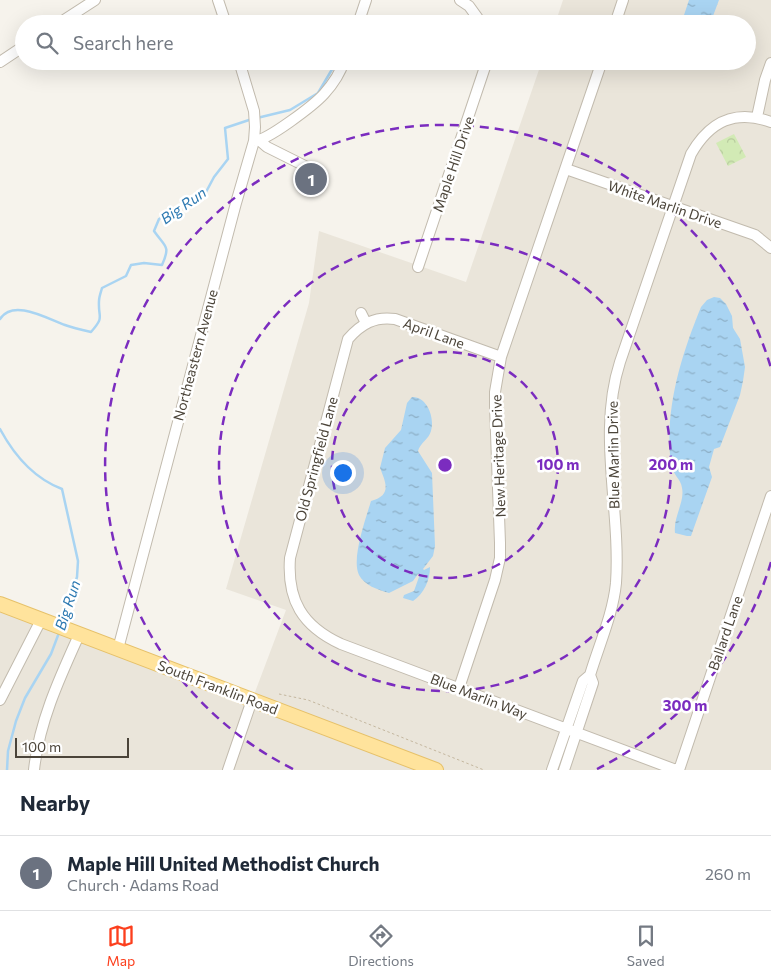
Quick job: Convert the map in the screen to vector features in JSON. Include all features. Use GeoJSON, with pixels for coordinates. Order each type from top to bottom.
{"type":"FeatureCollection","features":[{"type":"Feature","properties":{"kind":"main road","name":"South Franklin Road"},"geometry":{"type":"LineString","coordinates":[[0,604],[436,770]]}},
{"type":"Feature","properties":{"kind":"street"},"geometry":{"type":"LineString","coordinates":[[72,15],[95,0]]}},
{"type":"Feature","properties":{"kind":"street"},"geometry":{"type":"LineString","coordinates":[[218,0],[223,15]]}},
{"type":"Feature","properties":{"kind":"street"},"geometry":{"type":"LineString","coordinates":[[361,15],[366,0]]}},
{"type":"Feature","properties":{"kind":"street"},"geometry":{"type":"LineString","coordinates":[[462,0],[476,15]]}},
{"type":"Feature","properties":{"kind":"street"},"geometry":{"type":"LineString","coordinates":[[618,15],[623,0]]}},
{"type":"Feature","properties":{"kind":"street"},"geometry":{"type":"LineString","coordinates":[[0,62],[15,52]]}},
{"type":"Feature","properties":{"kind":"street"},"geometry":{"type":"LineString","coordinates":[[771,63],[757,117],[771,122]]}},
{"type":"Feature","properties":{"kind":"street","name":"Northeastern Avenue"},"geometry":{"type":"LineString","coordinates":[[118,649],[233,212],[257,141],[254,111],[241,70]]}},
{"type":"Feature","properties":{"kind":"street"},"geometry":{"type":"LineString","coordinates":[[305,166],[267,148],[257,141],[309,108],[323,96],[334,82],[340,70]]}},
{"type":"Feature","properties":{"kind":"street","name":"Maple Hill Drive"},"geometry":{"type":"LineString","coordinates":[[418,267],[484,70]]}},
{"type":"Feature","properties":{"kind":"street","name":"New Heritage Drive"},"geometry":{"type":"LineString","coordinates":[[459,688],[495,580],[500,558],[495,399],[501,357],[599,70]]}},
{"type":"Feature","properties":{"kind":"street","name":"Blue Marlin Drive"},"geometry":{"type":"LineString","coordinates":[[552,770],[592,683],[590,675],[611,611],[616,583],[610,422],[612,390],[620,362],[691,154],[704,134],[725,120],[740,116],[757,117]]}},
{"type":"Feature","properties":{"kind":"street","name":"White Marlin Drive"},"geometry":{"type":"LineString","coordinates":[[566,168],[755,235],[767,244]]}},
{"type":"Feature","properties":{"kind":"street"},"geometry":{"type":"LineString","coordinates":[[360,313],[366,323]]}},
{"type":"Feature","properties":{"kind":"street","name":"April Lane"},"geometry":{"type":"LineString","coordinates":[[366,323],[378,319],[395,319],[501,357]]}},
{"type":"Feature","properties":{"kind":"street","name":"Old Springfield Lane"},"geometry":{"type":"LineString","coordinates":[[296,603],[291,588],[290,558],[344,350],[348,339],[366,323]]}},
{"type":"Feature","properties":{"kind":"street","name":"Ballard Lane"},"geometry":{"type":"LineString","coordinates":[[677,770],[771,496]]}},
{"type":"Feature","properties":{"kind":"street","name":"Blue Marlin Way"},"geometry":{"type":"LineString","coordinates":[[296,603],[303,616],[313,628],[325,636],[677,770]]}},
{"type":"Feature","properties":{"kind":"street"},"geometry":{"type":"LineString","coordinates":[[0,700],[47,622]]}},
{"type":"Feature","properties":{"kind":"street"},"geometry":{"type":"LineString","coordinates":[[34,770],[43,724],[74,633]]}},
{"type":"Feature","properties":{"kind":"street"},"geometry":{"type":"LineString","coordinates":[[228,770],[252,700]]}},
{"type":"Feature","properties":{"kind":"street","name":"Blue Marlin Drive"},"geometry":{"type":"LineString","coordinates":[[564,770],[571,731]]}},
{"type":"Feature","properties":{"kind":"path"},"geometry":{"type":"LineString","coordinates":[[279,694],[308,700],[484,770]]}},
{"type":"Feature","properties":{"kind":"shaded area"},"geometry":{"type":"Polygon","coordinates":[[[563,0],[771,0],[771,770],[435,770],[252,700],[286,610],[226,589],[309,303],[319,231],[466,282],[539,70],[756,70],[756,15],[558,15],[563,0]]]}},
{"type":"Feature","properties":{"kind":"shaded area"},"geometry":{"type":"Polygon","coordinates":[[[0,610],[428,770],[0,770],[0,610]]]}},
{"type":"Feature","properties":{"kind":"green space"},"geometry":{"type":"Polygon","coordinates":[[[734,134],[746,157],[728,166],[716,143],[734,134]]]}},
{"type":"Feature","properties":{"kind":"water"},"geometry":{"type":"Polygon","coordinates":[[[689,0],[719,0],[713,15],[684,15],[689,0]]]}},
{"type":"Feature","properties":{"kind":"water"},"geometry":{"type":"Polygon","coordinates":[[[714,297],[720,298],[726,304],[732,316],[733,328],[740,339],[745,367],[740,395],[720,447],[714,449],[709,467],[712,477],[691,536],[687,536],[675,533],[682,493],[680,482],[671,464],[669,444],[672,404],[681,364],[701,307],[707,300],[714,297]]]}},
{"type":"Feature","properties":{"kind":"water"},"geometry":{"type":"Polygon","coordinates":[[[412,397],[422,400],[426,404],[432,420],[430,434],[418,451],[432,473],[435,546],[433,556],[423,569],[430,567],[428,582],[420,595],[413,601],[403,598],[404,595],[414,591],[420,574],[413,581],[389,593],[364,582],[357,568],[360,538],[371,501],[382,495],[386,488],[380,468],[385,448],[401,430],[407,403],[412,397]]]}},
{"type":"Feature","properties":{"kind":"waterway","name":"Big Run"},"geometry":{"type":"LineString","coordinates":[[257,118],[290,110],[318,93],[332,70]]}},
{"type":"Feature","properties":{"kind":"waterway","name":"Big Run"},"geometry":{"type":"LineString","coordinates":[[0,319],[6,313],[13,310],[22,310],[91,332],[100,317],[99,299],[102,288],[126,276],[131,265],[144,263],[162,265],[166,246],[154,231],[159,219],[206,192],[214,177],[228,159],[225,128],[252,119]]}},
{"type":"Feature","properties":{"kind":"waterway","name":"Big Run"},"geometry":{"type":"LineString","coordinates":[[0,429],[25,465],[42,479],[62,489],[78,561],[77,577],[62,623]]}},
{"type":"Feature","properties":{"kind":"waterway","name":"Big Run"},"geometry":{"type":"LineString","coordinates":[[7,770],[8,751],[16,721],[25,698],[51,654],[60,630]]}},
{"type":"Feature","properties":{"kind":"place","name":"Maple Hill United Methodist Church"},"geometry":{"type":"Point","coordinates":[311,179]}}]}
